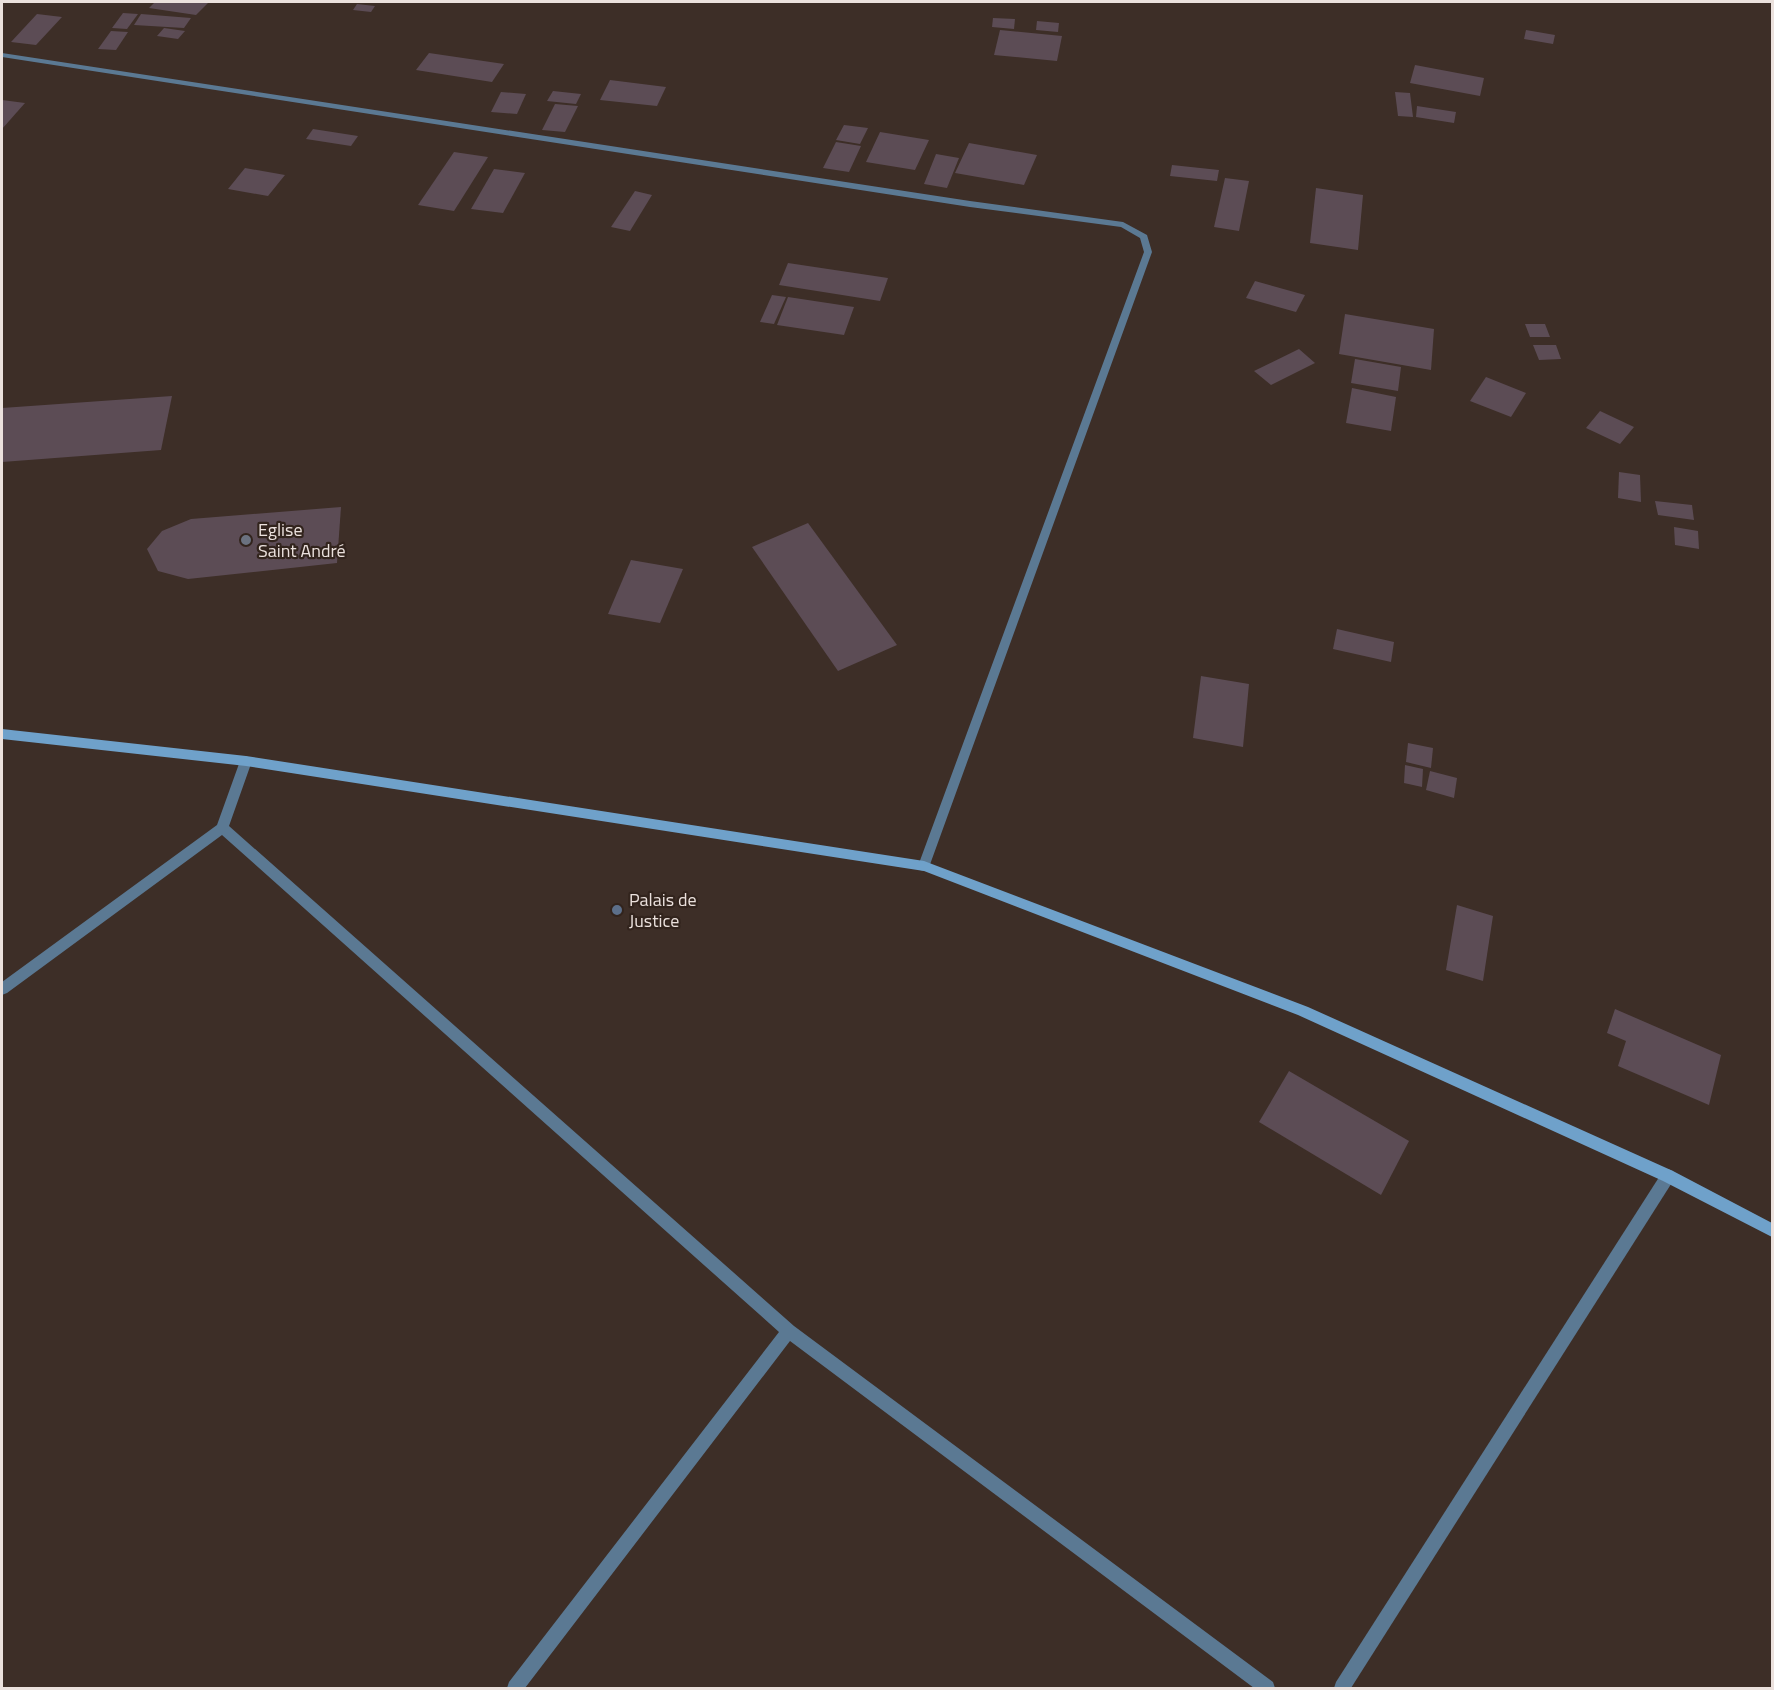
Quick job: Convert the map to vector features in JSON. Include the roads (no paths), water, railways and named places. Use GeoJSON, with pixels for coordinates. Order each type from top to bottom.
{"type":"FeatureCollection","features":[{"type":"Feature","properties":{"kind":"street"},"geometry":{"type":"LineString","coordinates":[[2,55],[970,204],[1123,225],[1144,237],[1148,252],[924,866]]}},
{"type":"Feature","properties":{"kind":"street"},"geometry":{"type":"LineString","coordinates":[[2,734],[246,761],[924,866],[1303,1011],[1668,1176],[1773,1230]]}},
{"type":"Feature","properties":{"kind":"street"},"geometry":{"type":"LineString","coordinates":[[2,989],[222,828],[246,761]]}},
{"type":"Feature","properties":{"kind":"street"},"geometry":{"type":"LineString","coordinates":[[222,828],[789,1331],[1267,1689]]}},
{"type":"Feature","properties":{"kind":"street"},"geometry":{"type":"LineString","coordinates":[[1342,1689],[1668,1176]]}},
{"type":"Feature","properties":{"kind":"street"},"geometry":{"type":"LineString","coordinates":[[515,1689],[789,1331]]}},
{"type":"Feature","properties":{"kind":"place","name":"Eglise Saint André"},"geometry":{"type":"Point","coordinates":[246,540]}},
{"type":"Feature","properties":{"kind":"place","name":"Palais de Justice"},"geometry":{"type":"Point","coordinates":[617,910]}}]}
